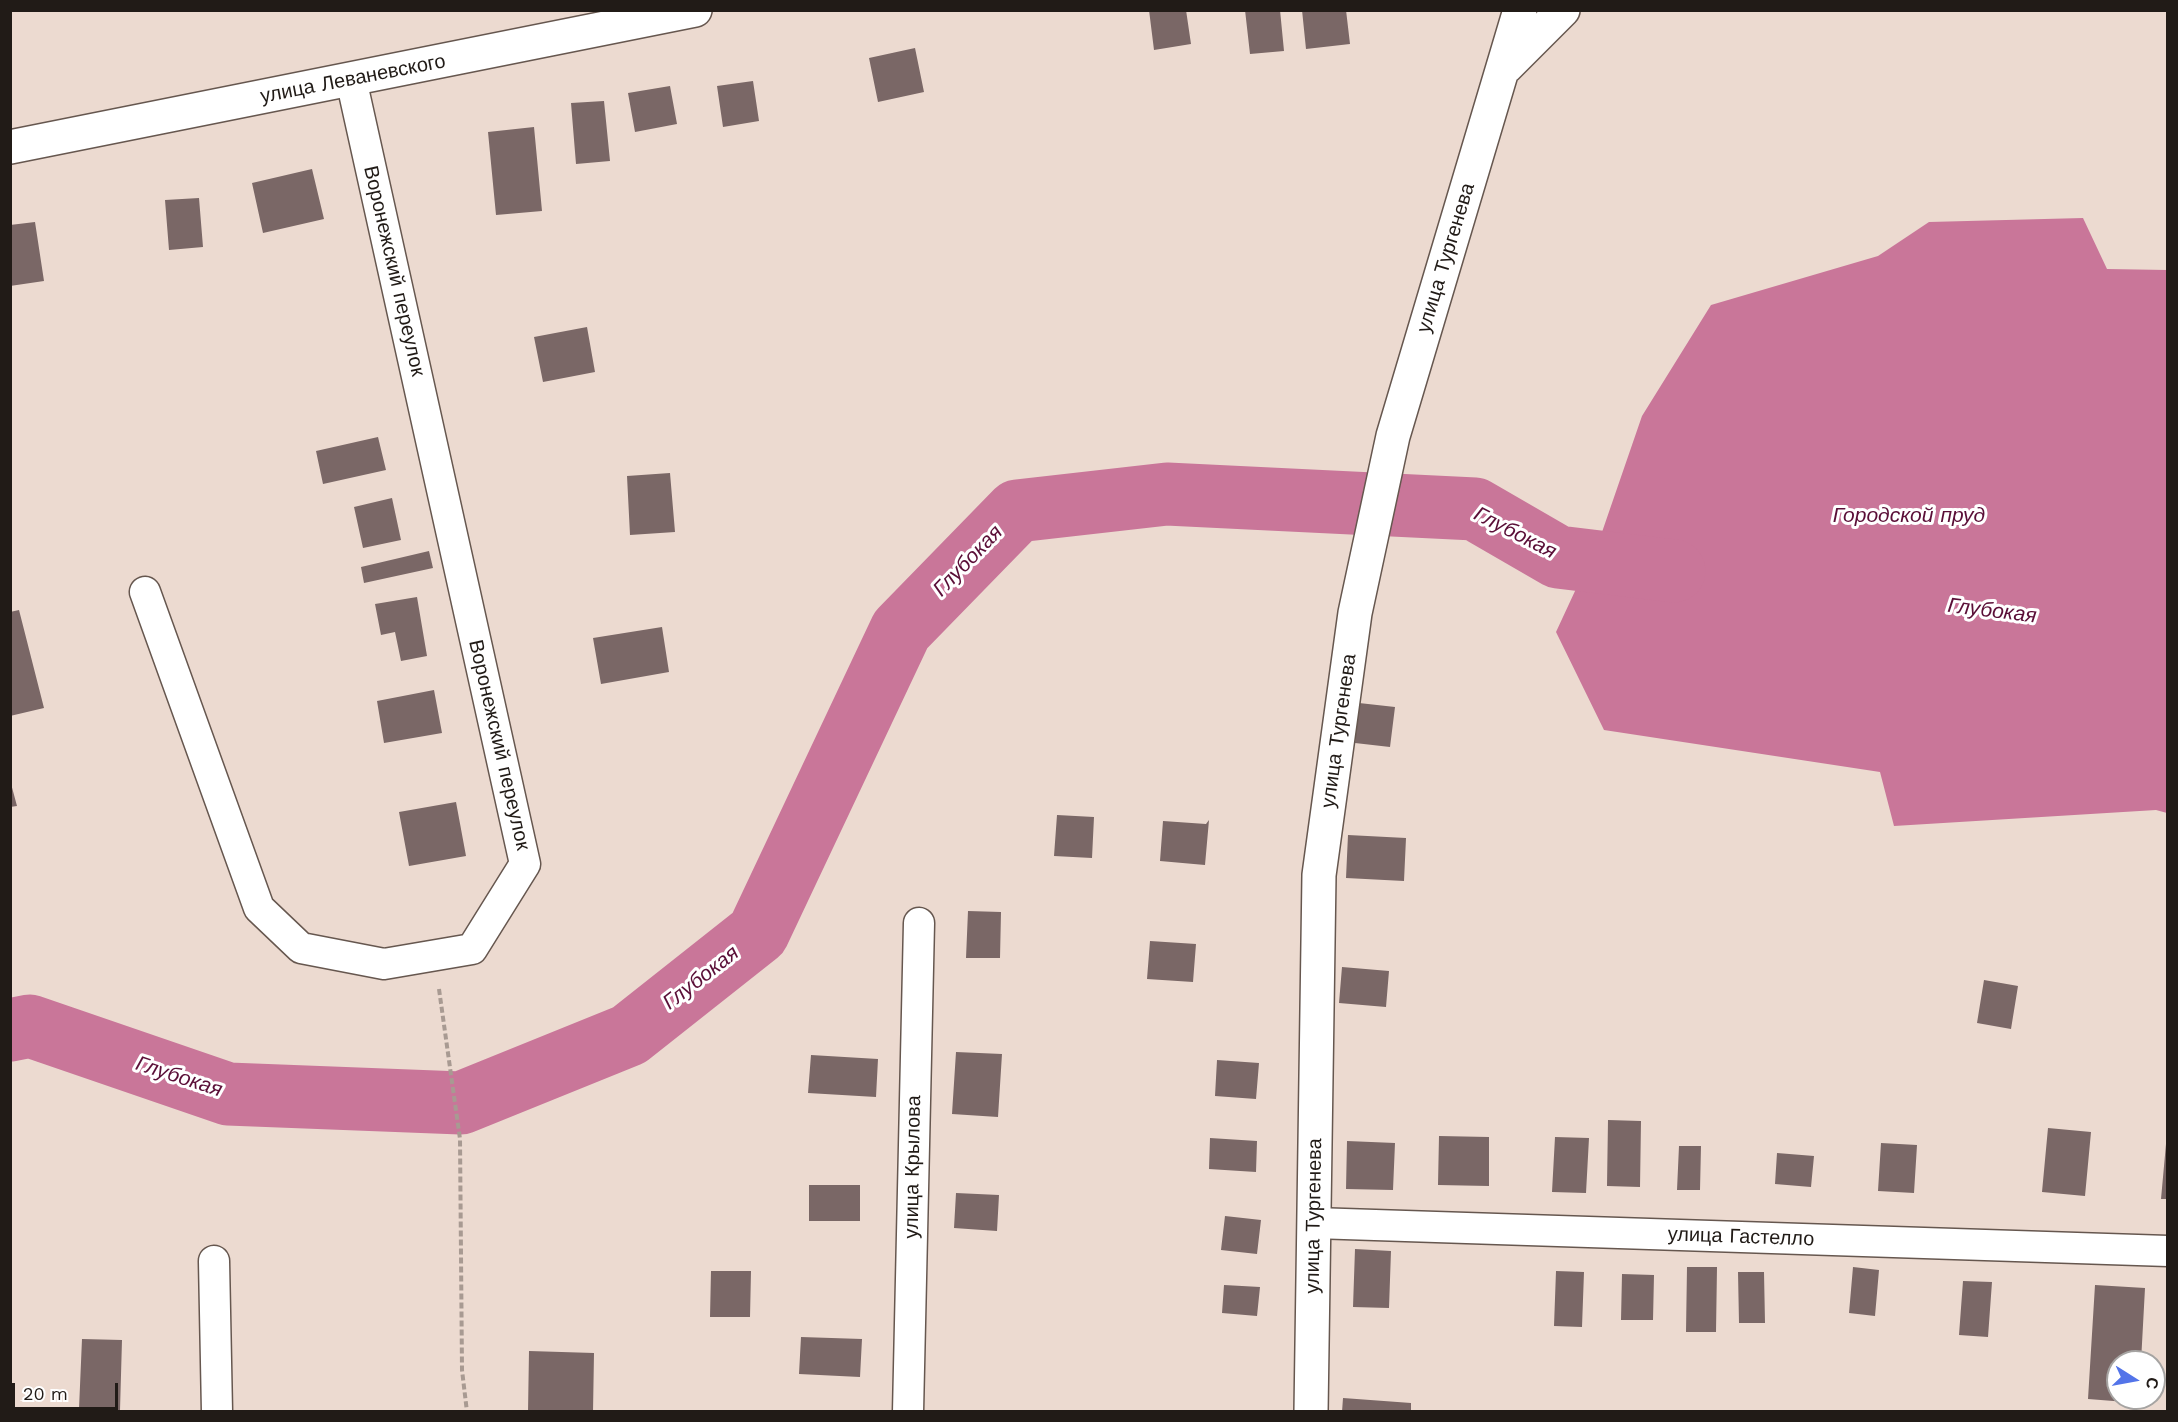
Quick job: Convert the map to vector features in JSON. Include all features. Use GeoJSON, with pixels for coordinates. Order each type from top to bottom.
{"type":"FeatureCollection","features":[{"type":"Feature","properties":{"kind":"main road","name":"улица Леваневского"},"geometry":{"type":"LineString","coordinates":[[10,147],[695,10]]}},
{"type":"Feature","properties":{"kind":"main road","name":"улица Тургенева"},"geometry":{"type":"LineString","coordinates":[[1311,1412],[1319,875],[1355,613],[1393,436],[1520,10]]}},
{"type":"Feature","properties":{"kind":"main road","name":"улица Тургенева"},"geometry":{"type":"LineString","coordinates":[[1503,70],[1563,10]]}},
{"type":"Feature","properties":{"kind":"street","name":"Воронежский переулок"},"geometry":{"type":"LineString","coordinates":[[144,592],[259,908],[301,948],[384,964],[472,949],[525,864],[351,79]]}},
{"type":"Feature","properties":{"kind":"street","name":"улица Крылова"},"geometry":{"type":"LineString","coordinates":[[908,1412],[919,922]]}},
{"type":"Feature","properties":{"kind":"street","name":"улица Гастелло"},"geometry":{"type":"LineString","coordinates":[[1314,1223],[2168,1251]]}},
{"type":"Feature","properties":{"kind":"street"},"geometry":{"type":"LineString","coordinates":[[214,1261],[217,1412]]}},
{"type":"Feature","properties":{"kind":"path"},"geometry":{"type":"LineString","coordinates":[[436,956],[442,1027],[460,1139],[462,1370],[467,1412]]}},
{"type":"Feature","properties":{"kind":"water","name":"Городской пруд"},"geometry":{"type":"Polygon","coordinates":[[[2083,218],[2107,269],[2167,270],[2167,813],[2156,810],[1894,826],[1880,772],[1604,730],[1556,632],[1601,535],[1642,416],[1711,305],[1878,256],[1929,222],[2083,218]]]}},
{"type":"Feature","properties":{"kind":"building"},"geometry":{"type":"Polygon","coordinates":[[[1149,10],[1186,10],[1191,44],[1154,50],[1149,10]]]}},
{"type":"Feature","properties":{"kind":"building"},"geometry":{"type":"Polygon","coordinates":[[[1245,10],[1280,10],[1284,51],[1250,54],[1245,10]]]}},
{"type":"Feature","properties":{"kind":"building"},"geometry":{"type":"Polygon","coordinates":[[[1302,10],[1346,10],[1350,44],[1306,49],[1302,10]]]}},
{"type":"Feature","properties":{"kind":"building"},"geometry":{"type":"Polygon","coordinates":[[[915,48],[924,92],[878,102],[869,58],[915,48]]]}},
{"type":"Feature","properties":{"kind":"building"},"geometry":{"type":"Polygon","coordinates":[[[753,81],[759,121],[723,127],[717,86],[753,81]]]}},
{"type":"Feature","properties":{"kind":"building"},"geometry":{"type":"Polygon","coordinates":[[[670,86],[677,124],[635,132],[628,93],[670,86]]]}},
{"type":"Feature","properties":{"kind":"building"},"geometry":{"type":"Polygon","coordinates":[[[604,101],[610,161],[576,164],[571,103],[604,101]]]}},
{"type":"Feature","properties":{"kind":"building"},"geometry":{"type":"Polygon","coordinates":[[[534,127],[542,211],[496,215],[488,132],[534,127]]]}},
{"type":"Feature","properties":{"kind":"building"},"geometry":{"type":"Polygon","coordinates":[[[312,169],[324,219],[263,233],[252,183],[312,169]]]}},
{"type":"Feature","properties":{"kind":"building"},"geometry":{"type":"Polygon","coordinates":[[[199,198],[203,247],[169,250],[165,200],[199,198]]]}},
{"type":"Feature","properties":{"kind":"building"},"geometry":{"type":"Polygon","coordinates":[[[35,222],[44,281],[10,286],[10,225],[35,222]]]}},
{"type":"Feature","properties":{"kind":"building"},"geometry":{"type":"Polygon","coordinates":[[[587,327],[595,372],[543,382],[534,337],[587,327]]]}},
{"type":"Feature","properties":{"kind":"building"},"geometry":{"type":"Polygon","coordinates":[[[378,437],[386,470],[323,484],[316,451],[378,437]]]}},
{"type":"Feature","properties":{"kind":"building"},"geometry":{"type":"Polygon","coordinates":[[[670,473],[675,532],[630,535],[627,476],[670,473]]]}},
{"type":"Feature","properties":{"kind":"building"},"geometry":{"type":"Polygon","coordinates":[[[392,498],[401,540],[363,548],[354,507],[392,498]]]}},
{"type":"Feature","properties":{"kind":"building"},"geometry":{"type":"Polygon","coordinates":[[[429,551],[433,568],[364,583],[361,567],[429,551]]]}},
{"type":"Feature","properties":{"kind":"building"},"geometry":{"type":"Polygon","coordinates":[[[417,597],[427,656],[401,661],[395,632],[381,635],[375,604],[417,597]]]}},
{"type":"Feature","properties":{"kind":"building"},"geometry":{"type":"Polygon","coordinates":[[[19,610],[44,708],[10,716],[10,612],[19,610]]]}},
{"type":"Feature","properties":{"kind":"building"},"geometry":{"type":"Polygon","coordinates":[[[662,627],[669,672],[601,684],[593,638],[662,627]]]}},
{"type":"Feature","properties":{"kind":"building"},"geometry":{"type":"Polygon","coordinates":[[[434,690],[442,733],[384,743],[377,701],[434,690]]]}},
{"type":"Feature","properties":{"kind":"building"},"geometry":{"type":"Polygon","coordinates":[[[1359,703],[1395,707],[1390,747],[1355,743],[1359,703]]]}},
{"type":"Feature","properties":{"kind":"building"},"geometry":{"type":"Polygon","coordinates":[[[10,780],[17,806],[10,807],[10,780]]]}},
{"type":"Feature","properties":{"kind":"building"},"geometry":{"type":"Polygon","coordinates":[[[456,802],[466,856],[409,866],[399,812],[456,802]]]}},
{"type":"Feature","properties":{"kind":"building"},"geometry":{"type":"Polygon","coordinates":[[[1057,815],[1094,817],[1092,858],[1054,856],[1057,815]]]}},
{"type":"Feature","properties":{"kind":"building"},"geometry":{"type":"Polygon","coordinates":[[[1209,820],[1205,865],[1160,861],[1163,821],[1206,824],[1209,820]]]}},
{"type":"Feature","properties":{"kind":"building"},"geometry":{"type":"Polygon","coordinates":[[[1348,835],[1406,838],[1404,881],[1346,878],[1348,835]]]}},
{"type":"Feature","properties":{"kind":"building"},"geometry":{"type":"Polygon","coordinates":[[[968,911],[1001,912],[1000,958],[966,958],[968,911]]]}},
{"type":"Feature","properties":{"kind":"building"},"geometry":{"type":"Polygon","coordinates":[[[1150,941],[1196,944],[1193,982],[1147,979],[1150,941]]]}},
{"type":"Feature","properties":{"kind":"building"},"geometry":{"type":"Polygon","coordinates":[[[1342,967],[1389,971],[1386,1007],[1339,1003],[1342,967]]]}},
{"type":"Feature","properties":{"kind":"building"},"geometry":{"type":"Polygon","coordinates":[[[1984,980],[2018,986],[2011,1029],[1977,1023],[1984,980]]]}},
{"type":"Feature","properties":{"kind":"building"},"geometry":{"type":"Polygon","coordinates":[[[956,1052],[1002,1054],[998,1117],[952,1114],[956,1052]]]}},
{"type":"Feature","properties":{"kind":"building"},"geometry":{"type":"Polygon","coordinates":[[[811,1055],[878,1059],[876,1097],[808,1093],[811,1055]]]}},
{"type":"Feature","properties":{"kind":"building"},"geometry":{"type":"Polygon","coordinates":[[[1217,1060],[1259,1063],[1256,1099],[1215,1096],[1217,1060]]]}},
{"type":"Feature","properties":{"kind":"building"},"geometry":{"type":"Polygon","coordinates":[[[1608,1120],[1641,1121],[1640,1187],[1607,1186],[1608,1120]]]}},
{"type":"Feature","properties":{"kind":"building"},"geometry":{"type":"Polygon","coordinates":[[[2048,1128],[2091,1132],[2085,1196],[2042,1192],[2048,1128]]]}},
{"type":"Feature","properties":{"kind":"building"},"geometry":{"type":"Polygon","coordinates":[[[1439,1136],[1489,1137],[1489,1186],[1438,1185],[1439,1136]]]}},
{"type":"Feature","properties":{"kind":"building"},"geometry":{"type":"Polygon","coordinates":[[[1555,1137],[1589,1138],[1586,1193],[1552,1192],[1555,1137]]]}},
{"type":"Feature","properties":{"kind":"building"},"geometry":{"type":"Polygon","coordinates":[[[1210,1138],[1257,1141],[1256,1172],[1209,1169],[1210,1138]]]}},
{"type":"Feature","properties":{"kind":"building"},"geometry":{"type":"Polygon","coordinates":[[[1347,1141],[1395,1143],[1393,1190],[1346,1189],[1347,1141]]]}},
{"type":"Feature","properties":{"kind":"building"},"geometry":{"type":"Polygon","coordinates":[[[1881,1143],[1917,1145],[1914,1193],[1878,1191],[1881,1143]]]}},
{"type":"Feature","properties":{"kind":"building"},"geometry":{"type":"Polygon","coordinates":[[[2166,1144],[2168,1144],[2168,1199],[2161,1199],[2166,1144]]]}},
{"type":"Feature","properties":{"kind":"building"},"geometry":{"type":"Polygon","coordinates":[[[1679,1146],[1701,1146],[1700,1190],[1677,1190],[1679,1146]]]}},
{"type":"Feature","properties":{"kind":"building"},"geometry":{"type":"Polygon","coordinates":[[[1777,1153],[1814,1156],[1811,1187],[1775,1184],[1777,1153]]]}},
{"type":"Feature","properties":{"kind":"building"},"geometry":{"type":"Polygon","coordinates":[[[809,1185],[860,1185],[860,1221],[809,1221],[809,1185]]]}},
{"type":"Feature","properties":{"kind":"building"},"geometry":{"type":"Polygon","coordinates":[[[956,1193],[999,1195],[997,1231],[954,1228],[956,1193]]]}},
{"type":"Feature","properties":{"kind":"building"},"geometry":{"type":"Polygon","coordinates":[[[1225,1216],[1261,1220],[1257,1254],[1221,1250],[1225,1216]]]}},
{"type":"Feature","properties":{"kind":"building"},"geometry":{"type":"Polygon","coordinates":[[[1355,1249],[1391,1251],[1389,1308],[1353,1307],[1355,1249]]]}},
{"type":"Feature","properties":{"kind":"building"},"geometry":{"type":"Polygon","coordinates":[[[1687,1267],[1717,1267],[1716,1332],[1686,1332],[1687,1267]]]}},
{"type":"Feature","properties":{"kind":"building"},"geometry":{"type":"Polygon","coordinates":[[[1853,1267],[1879,1270],[1875,1316],[1849,1313],[1853,1267]]]}},
{"type":"Feature","properties":{"kind":"building"},"geometry":{"type":"Polygon","coordinates":[[[711,1271],[751,1271],[750,1317],[710,1317],[711,1271]]]}},
{"type":"Feature","properties":{"kind":"building"},"geometry":{"type":"Polygon","coordinates":[[[1556,1271],[1584,1272],[1582,1327],[1554,1326],[1556,1271]]]}},
{"type":"Feature","properties":{"kind":"building"},"geometry":{"type":"Polygon","coordinates":[[[1738,1272],[1764,1272],[1765,1323],[1739,1323],[1738,1272]]]}},
{"type":"Feature","properties":{"kind":"building"},"geometry":{"type":"Polygon","coordinates":[[[1622,1274],[1654,1275],[1653,1320],[1621,1320],[1622,1274]]]}},
{"type":"Feature","properties":{"kind":"building"},"geometry":{"type":"Polygon","coordinates":[[[1963,1281],[1992,1282],[1988,1337],[1959,1335],[1963,1281]]]}},
{"type":"Feature","properties":{"kind":"building"},"geometry":{"type":"Polygon","coordinates":[[[1224,1285],[1260,1287],[1257,1316],[1222,1313],[1224,1285]]]}},
{"type":"Feature","properties":{"kind":"building"},"geometry":{"type":"Polygon","coordinates":[[[2095,1285],[2145,1288],[2142,1350],[2106,1350],[2106,1400],[2088,1399],[2095,1285]]]}},
{"type":"Feature","properties":{"kind":"building"},"geometry":{"type":"Polygon","coordinates":[[[801,1337],[862,1339],[860,1377],[799,1374],[801,1337]]]}},
{"type":"Feature","properties":{"kind":"building"},"geometry":{"type":"Polygon","coordinates":[[[82,1339],[122,1340],[120,1410],[79,1409],[82,1339]]]}},
{"type":"Feature","properties":{"kind":"building"},"geometry":{"type":"Polygon","coordinates":[[[529,1351],[594,1353],[593,1412],[528,1412],[529,1351]]]}},
{"type":"Feature","properties":{"kind":"building"},"geometry":{"type":"Polygon","coordinates":[[[1343,1398],[1411,1403],[1411,1412],[1342,1412],[1343,1398]]]}},
{"type":"Feature","properties":{"kind":"waterway","name":"Глубокая"},"geometry":{"type":"LineString","coordinates":[[10,1030],[30,1026],[228,1094],[461,1103],[629,1035],[758,933],[901,630],[1017,511],[1167,494],[1475,509],[1558,557],[1674,571]]}}]}
